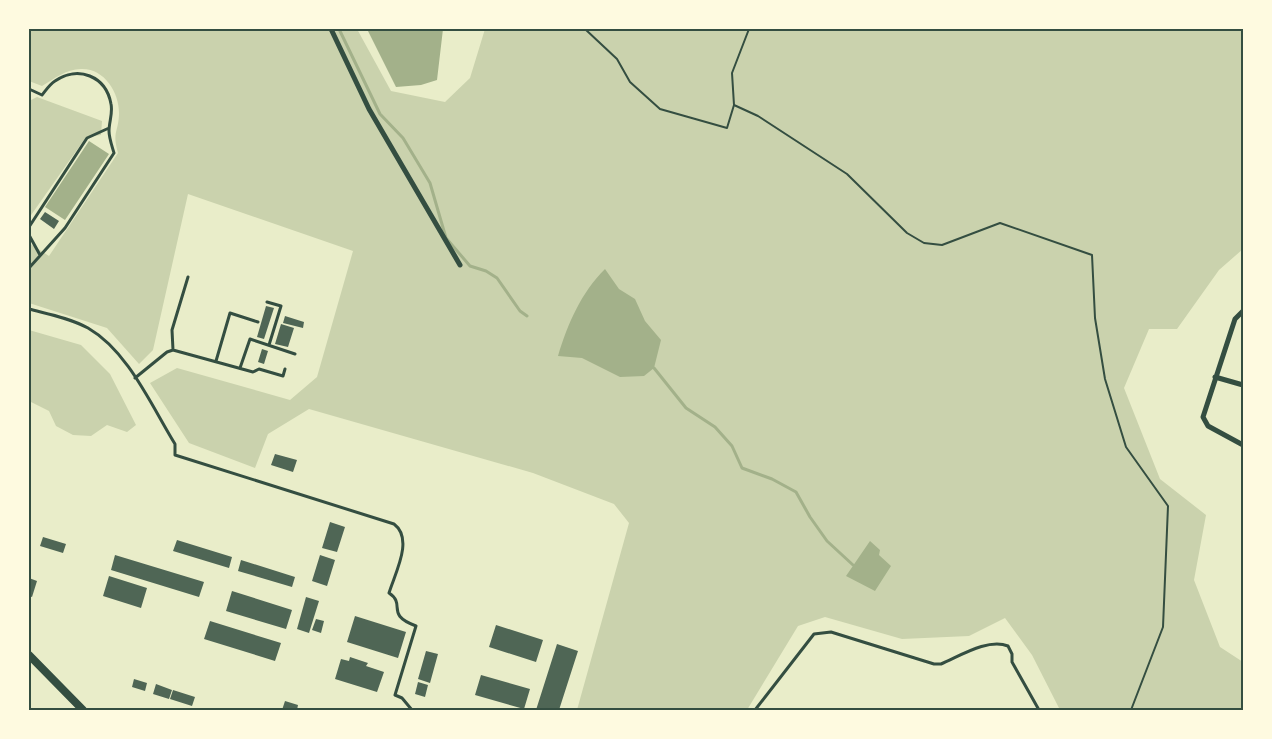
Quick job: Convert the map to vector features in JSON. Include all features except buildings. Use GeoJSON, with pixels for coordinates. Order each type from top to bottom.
{"type":"FeatureCollection","features":[{"type":"Feature","properties":{"kind":"street"},"geometry":{"type":"LineString","coordinates":[[331,29],[374,117],[460,265]]}},
{"type":"Feature","properties":{"kind":"street"},"geometry":{"type":"LineString","coordinates":[[1242,313],[1235,318],[1203,417],[1208,426],[1243,446]]}},
{"type":"Feature","properties":{"kind":"street"},"geometry":{"type":"LineString","coordinates":[[1215,377],[1243,386]]}},
{"type":"Feature","properties":{"kind":"street"},"geometry":{"type":"LineString","coordinates":[[29,655],[83,710]]}},
{"type":"Feature","properties":{"kind":"lane"},"geometry":{"type":"LineString","coordinates":[[29,89],[42,95],[55,81],[68,75],[86,74],[96,78],[103,84],[111,103],[109,128],[114,153],[112,159],[65,228],[29,268]]}},
{"type":"Feature","properties":{"kind":"lane"},"geometry":{"type":"LineString","coordinates":[[29,227],[88,138],[109,128]]}},
{"type":"Feature","properties":{"kind":"lane"},"geometry":{"type":"LineString","coordinates":[[29,235],[40,255]]}},
{"type":"Feature","properties":{"kind":"lane"},"geometry":{"type":"LineString","coordinates":[[173,350],[172,330],[188,277]]}},
{"type":"Feature","properties":{"kind":"lane"},"geometry":{"type":"LineString","coordinates":[[267,302],[281,306],[269,345]]}},
{"type":"Feature","properties":{"kind":"lane"},"geometry":{"type":"LineString","coordinates":[[29,309],[86,326],[103,337],[122,357],[135,378],[175,444],[175,455],[394,524],[402,532],[404,544],[389,593],[396,600],[398,616],[403,621],[416,626],[395,695],[402,698],[412,710]]}},
{"type":"Feature","properties":{"kind":"lane"},"geometry":{"type":"LineString","coordinates":[[216,361],[230,313],[258,322]]}},
{"type":"Feature","properties":{"kind":"lane"},"geometry":{"type":"LineString","coordinates":[[240,368],[250,339],[295,354]]}},
{"type":"Feature","properties":{"kind":"lane"},"geometry":{"type":"LineString","coordinates":[[135,378],[167,352],[173,350],[253,372],[259,369],[283,376],[285,369]]}},
{"type":"Feature","properties":{"kind":"lane"},"geometry":{"type":"LineString","coordinates":[[755,710],[814,634],[831,632],[934,664],[941,664],[981,647],[999,643],[1008,646],[1012,654],[1012,662],[1039,710]]}},
{"type":"Feature","properties":{"kind":"path"},"geometry":{"type":"LineString","coordinates":[[585,29],[617,59],[630,82],[660,109],[727,128],[734,105],[732,73],[749,29]]}},
{"type":"Feature","properties":{"kind":"path"},"geometry":{"type":"LineString","coordinates":[[734,105],[758,116],[847,174],[907,233],[924,243],[942,245],[1000,223],[1092,255],[1095,318],[1102,362],[1123,438],[1126,447],[1168,506],[1164,627],[1131,710]]}},
{"type":"Feature","properties":{"kind":"shaded area"},"geometry":{"type":"Polygon","coordinates":[[[29,29],[357,29],[391,91],[445,102],[470,78],[485,29],[1243,29],[1243,249],[1219,270],[1177,329],[1149,329],[1124,388],[1160,479],[1206,515],[1194,580],[1220,647],[1243,662],[1243,710],[1060,710],[1032,655],[1005,618],[969,636],[902,639],[825,617],[798,626],[747,710],[577,710],[629,523],[614,504],[533,473],[309,409],[268,434],[255,468],[189,443],[150,383],[177,368],[290,400],[317,377],[353,251],[188,194],[153,350],[139,364],[107,328],[29,303],[29,243],[49,256],[118,153],[115,136],[119,107],[114,91],[109,84],[104,78],[90,70],[76,69],[70,71],[42,86],[29,81],[29,29]]]}},
{"type":"Feature","properties":{"kind":"shaded area"},"geometry":{"type":"Polygon","coordinates":[[[367,29],[443,29],[437,80],[421,85],[396,87],[367,29]]]}},
{"type":"Feature","properties":{"kind":"shaded area"},"geometry":{"type":"Polygon","coordinates":[[[37,97],[102,121],[101,135],[86,137],[29,218],[29,101],[37,97]]]}},
{"type":"Feature","properties":{"kind":"shaded area"},"geometry":{"type":"Polygon","coordinates":[[[89,141],[109,154],[65,220],[45,207],[89,141]]]}},
{"type":"Feature","properties":{"kind":"shaded area"},"geometry":{"type":"Polygon","coordinates":[[[605,269],[619,289],[635,299],[645,321],[661,340],[654,368],[644,376],[620,377],[582,358],[558,356],[576,309],[596,278],[605,269]]]}},
{"type":"Feature","properties":{"kind":"shaded area"},"geometry":{"type":"Polygon","coordinates":[[[29,330],[81,345],[110,374],[136,425],[127,432],[107,425],[91,436],[73,435],[56,426],[49,411],[29,401],[29,330]]]}},
{"type":"Feature","properties":{"kind":"shaded area"},"geometry":{"type":"Polygon","coordinates":[[[870,541],[880,550],[879,555],[891,566],[875,591],[846,576],[870,541]]]}},
{"type":"Feature","properties":{"kind":"waterway"},"geometry":{"type":"LineString","coordinates":[[339,29],[380,114],[403,138],[430,183],[446,238],[470,266],[486,271],[497,278],[520,311],[527,316]]}},
{"type":"Feature","properties":{"kind":"waterway"},"geometry":{"type":"LineString","coordinates":[[654,368],[686,408],[715,427],[732,446],[742,468],[772,479],[796,492],[810,517],[827,541],[853,565]]}}]}
